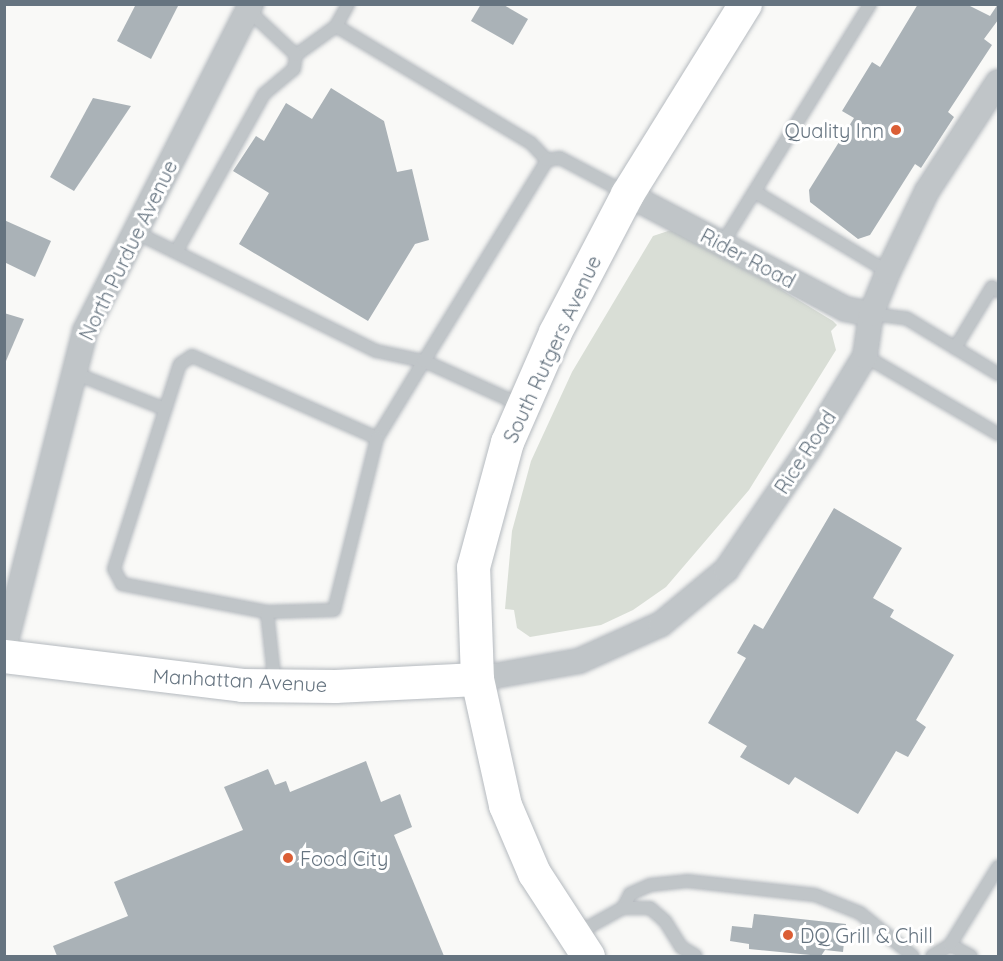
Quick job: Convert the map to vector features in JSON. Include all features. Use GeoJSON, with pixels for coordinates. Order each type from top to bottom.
{"type":"FeatureCollection","features":[{"type":"Feature","properties":{"kind":"street","name":"South Rutgers Avenue"},"geometry":{"type":"LineString","coordinates":[[580,950],[534,873],[505,805],[477,679],[473,567],[507,442],[555,332],[627,194],[745,4]]}},
{"type":"Feature","properties":{"kind":"street","name":"North Purdue Avenue"},"geometry":{"type":"LineString","coordinates":[[4,649],[84,331],[250,8]]}},
{"type":"Feature","properties":{"kind":"street","name":"Rice Road"},"geometry":{"type":"LineString","coordinates":[[477,679],[579,661],[661,624],[718,577],[808,450],[865,356],[871,314],[888,272],[927,191],[999,82]]}},
{"type":"Feature","properties":{"kind":"street","name":"Rider Road"},"geometry":{"type":"LineString","coordinates":[[627,194],[845,309],[871,314]]}},
{"type":"Feature","properties":{"kind":"street","name":"Manhattan Avenue"},"geometry":{"type":"LineString","coordinates":[[4,656],[159,676],[276,685],[477,679]]}},
{"type":"Feature","properties":{"kind":"lane"},"geometry":{"type":"LineString","coordinates":[[176,252],[264,94],[294,69],[296,55],[336,26],[348,4]]}},
{"type":"Feature","properties":{"kind":"lane"},"geometry":{"type":"LineString","coordinates":[[722,244],[870,4]]}},
{"type":"Feature","properties":{"kind":"lane"},"geometry":{"type":"LineString","coordinates":[[250,8],[296,55]]}},
{"type":"Feature","properties":{"kind":"lane"},"geometry":{"type":"LineString","coordinates":[[336,26],[531,143],[547,160]]}},
{"type":"Feature","properties":{"kind":"lane"},"geometry":{"type":"LineString","coordinates":[[377,438],[192,356],[180,364],[114,569],[122,584],[267,612],[334,610],[377,438],[547,160],[560,158],[627,194]]}},
{"type":"Feature","properties":{"kind":"lane"},"geometry":{"type":"LineString","coordinates":[[755,192],[888,272]]}},
{"type":"Feature","properties":{"kind":"lane"},"geometry":{"type":"LineString","coordinates":[[135,232],[376,351],[424,361],[523,405]]}},
{"type":"Feature","properties":{"kind":"lane"},"geometry":{"type":"LineString","coordinates":[[955,348],[992,287],[999,291]]}},
{"type":"Feature","properties":{"kind":"lane"},"geometry":{"type":"LineString","coordinates":[[871,314],[906,318],[999,374]]}},
{"type":"Feature","properties":{"kind":"lane"},"geometry":{"type":"LineString","coordinates":[[865,356],[999,435]]}},
{"type":"Feature","properties":{"kind":"lane"},"geometry":{"type":"LineString","coordinates":[[74,373],[165,409]]}},
{"type":"Feature","properties":{"kind":"lane"},"geometry":{"type":"LineString","coordinates":[[267,612],[276,685]]}},
{"type":"Feature","properties":{"kind":"lane"},"geometry":{"type":"LineString","coordinates":[[932,957],[950,945],[999,867]]}},
{"type":"Feature","properties":{"kind":"lane"},"geometry":{"type":"LineString","coordinates":[[580,950],[623,908],[630,894],[650,885],[687,881],[815,896],[860,913],[913,957]]}},
{"type":"Feature","properties":{"kind":"lane"},"geometry":{"type":"LineString","coordinates":[[623,908],[650,908],[665,921],[681,946],[696,957]]}},
{"type":"Feature","properties":{"kind":"lane"},"geometry":{"type":"LineString","coordinates":[[950,945],[971,957]]}},
{"type":"Feature","properties":{"kind":"shaded area"},"geometry":{"type":"Polygon","coordinates":[[[671,230],[739,264],[833,321],[837,325],[831,331],[836,350],[749,490],[666,587],[633,610],[601,625],[530,637],[517,628],[514,610],[505,609],[512,531],[531,461],[572,372],[653,236],[671,230]]]}},
{"type":"Feature","properties":{"kind":"building"},"geometry":{"type":"Polygon","coordinates":[[[136,4],[179,4],[151,59],[117,41],[136,4]]]}},
{"type":"Feature","properties":{"kind":"building"},"geometry":{"type":"Polygon","coordinates":[[[481,4],[502,4],[528,19],[513,45],[471,21],[481,4]]]}},
{"type":"Feature","properties":{"kind":"building","name":"Quality Inn"},"geometry":{"type":"Polygon","coordinates":[[[918,4],[966,4],[990,16],[998,4],[998,20],[984,39],[992,45],[948,112],[954,117],[921,168],[915,164],[870,235],[858,239],[810,202],[809,190],[854,118],[842,111],[872,62],[880,67],[918,4]]]}},
{"type":"Feature","properties":{"kind":"building"},"geometry":{"type":"Polygon","coordinates":[[[331,88],[384,121],[397,172],[412,169],[429,240],[415,244],[368,321],[239,244],[269,193],[233,171],[256,136],[264,141],[286,103],[312,119],[331,88]]]}},
{"type":"Feature","properties":{"kind":"building"},"geometry":{"type":"Polygon","coordinates":[[[93,98],[131,106],[74,191],[50,177],[93,98]]]}},
{"type":"Feature","properties":{"kind":"building"},"geometry":{"type":"Polygon","coordinates":[[[4,220],[51,241],[35,277],[4,262],[4,220]]]}},
{"type":"Feature","properties":{"kind":"building"},"geometry":{"type":"Polygon","coordinates":[[[4,313],[24,319],[6,361],[4,360],[4,313]]]}},
{"type":"Feature","properties":{"kind":"building"},"geometry":{"type":"Polygon","coordinates":[[[834,508],[902,548],[873,598],[894,610],[890,617],[954,655],[916,720],[926,727],[908,757],[896,751],[858,814],[795,777],[789,785],[740,757],[747,746],[708,723],[746,658],[737,653],[754,624],[763,629],[834,508]]]}},
{"type":"Feature","properties":{"kind":"building","name":"Food City"},"geometry":{"type":"Polygon","coordinates":[[[366,761],[381,802],[400,794],[412,827],[394,835],[444,956],[57,956],[53,946],[128,916],[114,882],[243,830],[224,787],[268,769],[275,785],[286,781],[290,792],[366,761]]]}},
{"type":"Feature","properties":{"kind":"building","name":"DQ Grill & Chill"},"geometry":{"type":"Polygon","coordinates":[[[754,914],[846,924],[843,952],[825,950],[821,956],[749,949],[749,944],[730,941],[732,926],[752,928],[754,914]]]}},
{"type":"Feature","properties":{"kind":"place","name":"Quality Inn"},"geometry":{"type":"Point","coordinates":[896,130]}},
{"type":"Feature","properties":{"kind":"place","name":"Food City"},"geometry":{"type":"Point","coordinates":[288,858]}},
{"type":"Feature","properties":{"kind":"place","name":"DQ Grill & Chill"},"geometry":{"type":"Point","coordinates":[788,935]}}]}
